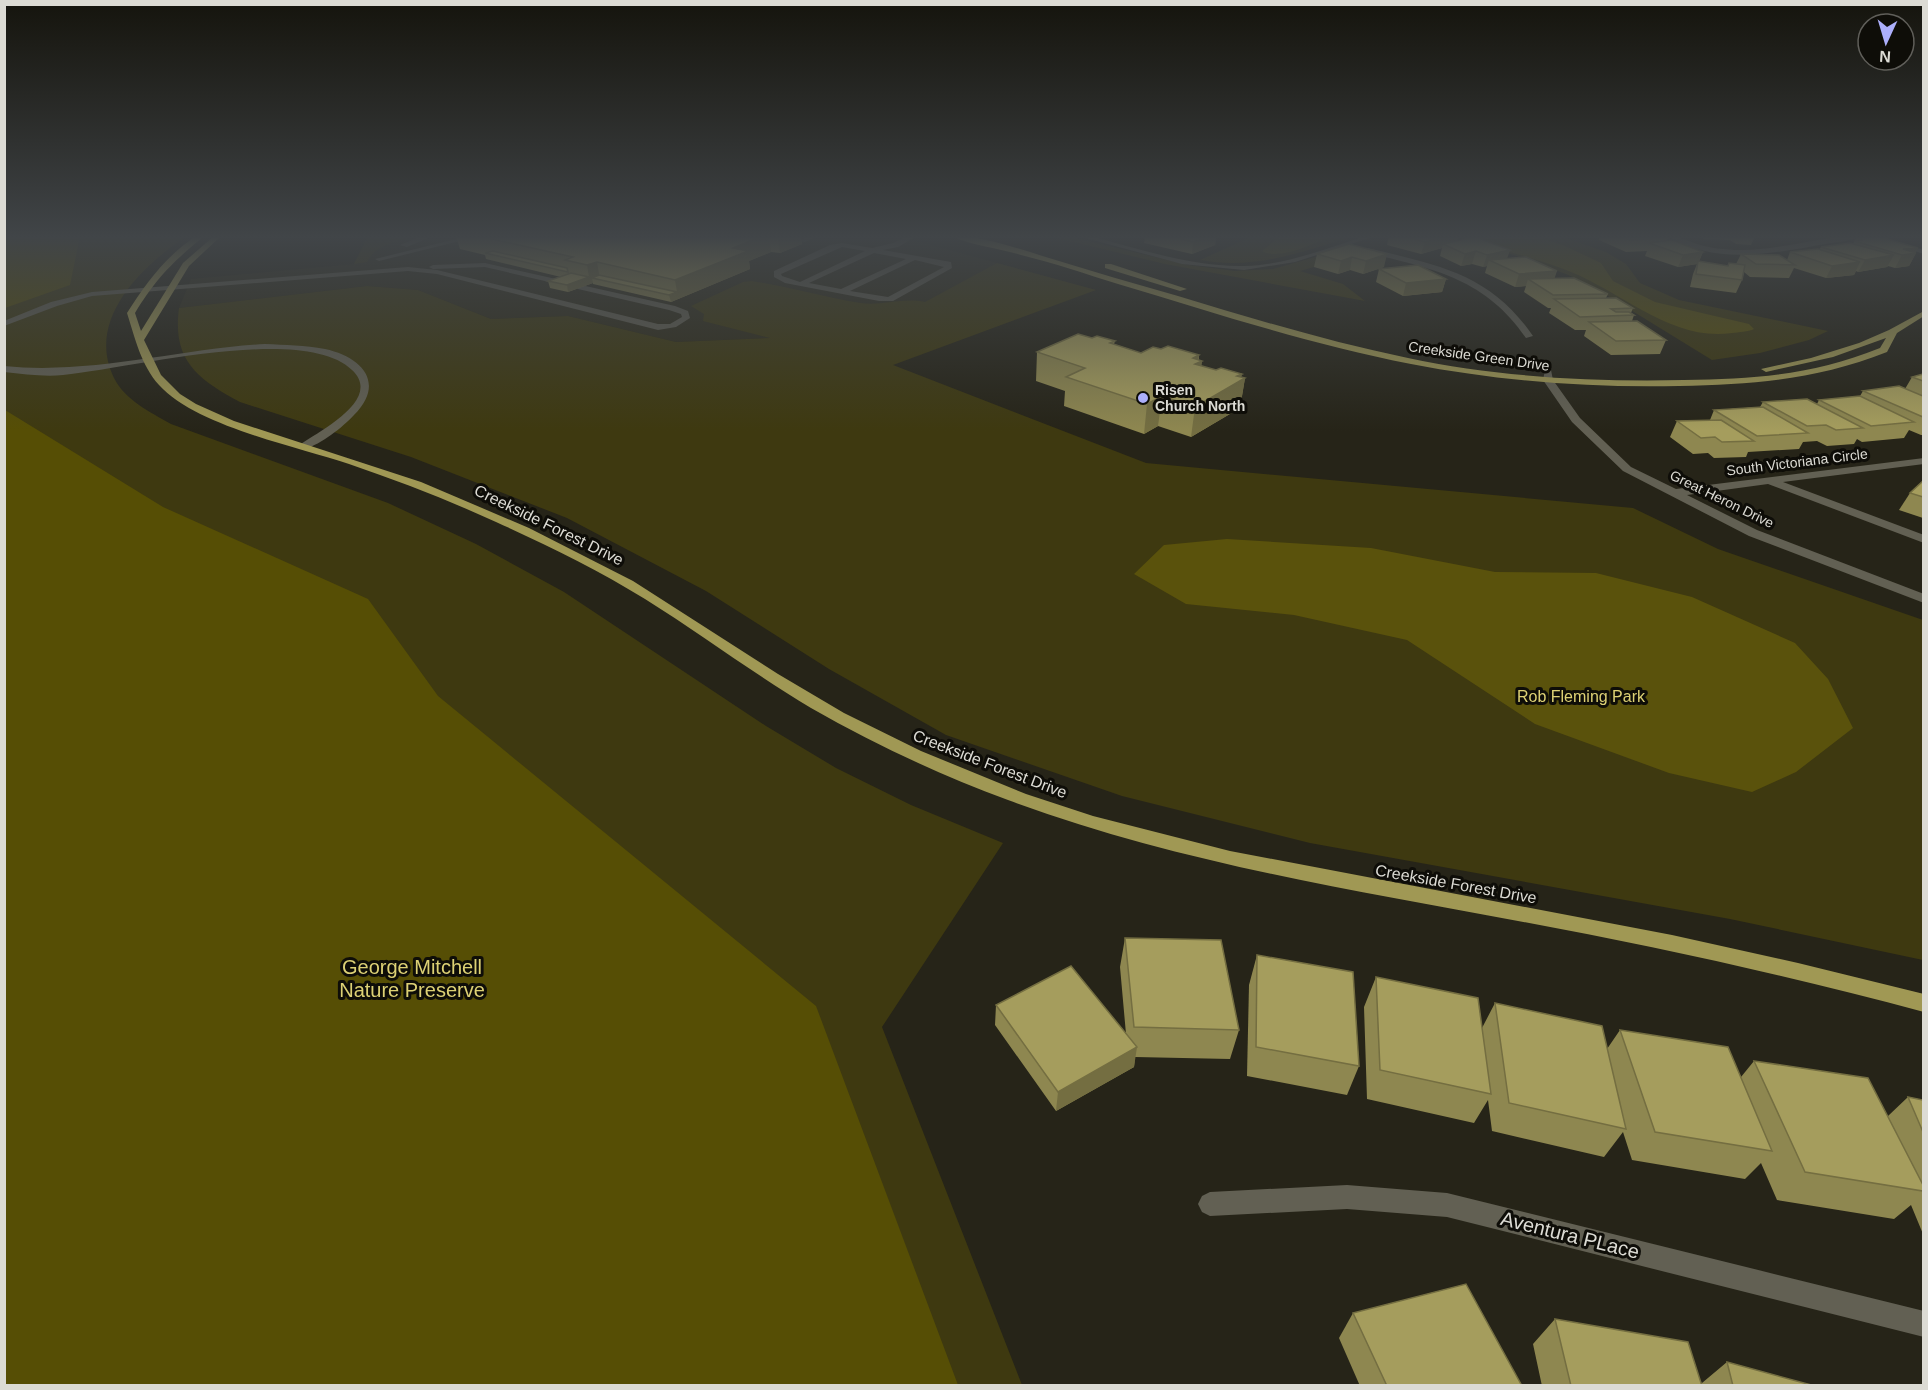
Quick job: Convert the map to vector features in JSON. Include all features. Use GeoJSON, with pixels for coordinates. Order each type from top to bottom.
{"type":"FeatureCollection","features":[{"type":"Feature","properties":{"kind":"main road","name":"Creekside Forest Drive"},"geometry":{"type":"LineString","coordinates":[[139,301],[131,313],[147,360],[162,384],[195,407],[239,425],[437,491],[565,549],[649,597],[793,690],[844,720],[933,762],[1025,800],[1112,827],[1249,862],[1593,927],[1830,978],[1923,1003]]}},
{"type":"Feature","properties":{"kind":"main road"},"geometry":{"type":"LineString","coordinates":[[141,338],[163,301]]}},
{"type":"Feature","properties":{"kind":"main road","name":"Creekside Green Drive"},"geometry":{"type":"LineString","coordinates":[[1185,301],[1279,329],[1410,361],[1645,384],[1734,382],[1803,375],[1856,361],[1884,350],[1893,332]]}},
{"type":"Feature","properties":{"kind":"main road","name":"Creekside Green Drive"},"geometry":{"type":"LineString","coordinates":[[1244,308],[1359,341],[1404,349]]}},
{"type":"Feature","properties":{"kind":"main road","name":"Creekside Green Drive"},"geometry":{"type":"LineString","coordinates":[[1495,364],[1548,376],[1636,377],[1741,372],[1793,364],[1832,354],[1893,332],[1923,313]]}},
{"type":"Feature","properties":{"kind":"street"},"geometry":{"type":"LineString","coordinates":[[4,324],[65,301]]}},
{"type":"Feature","properties":{"kind":"street"},"geometry":{"type":"LineString","coordinates":[[553,301],[658,327],[678,325],[686,318],[685,313],[672,308],[641,301]]}},
{"type":"Feature","properties":{"kind":"street"},"geometry":{"type":"LineString","coordinates":[[1499,301],[1513,314],[1529,336]]}},
{"type":"Feature","properties":{"kind":"street"},"geometry":{"type":"LineString","coordinates":[[4,369],[61,373],[191,352],[265,347],[303,348],[331,353],[349,360],[359,368],[366,380],[365,393],[352,411],[305,446]]}},
{"type":"Feature","properties":{"kind":"street","name":"Great Heron Drive"},"geometry":{"type":"LineString","coordinates":[[1548,376],[1562,402],[1593,439],[1627,469],[1753,532],[1923,599]]}},
{"type":"Feature","properties":{"kind":"street","name":"South Victoriana Circle"},"geometry":{"type":"LineString","coordinates":[[1674,493],[1923,461]]}},
{"type":"Feature","properties":{"kind":"street"},"geometry":{"type":"LineString","coordinates":[[1768,480],[1923,539]]}},
{"type":"Feature","properties":{"kind":"street","name":"Aventura PLace"},"geometry":{"type":"LineString","coordinates":[[1210,1204],[1347,1197],[1447,1204],[1923,1324]]}},
{"type":"Feature","properties":{"kind":"shaded area"},"geometry":{"type":"Polygon","coordinates":[[[182,301],[240,301],[179,308],[182,301]]]}},
{"type":"Feature","properties":{"kind":"shaded area"},"geometry":{"type":"Polygon","coordinates":[[[445,301],[1023,301],[773,338],[676,342],[568,316],[491,319],[445,301]]]}},
{"type":"Feature","properties":{"kind":"shaded area"},"geometry":{"type":"Polygon","coordinates":[[[1626,301],[1653,301],[1749,324],[1754,329],[1710,334],[1689,330],[1649,314],[1626,301]]]}},
{"type":"Feature","properties":{"kind":"shaded area"},"geometry":{"type":"Polygon","coordinates":[[[1227,539],[1371,548],[1495,572],[1596,573],[1692,597],[1795,643],[1828,679],[1853,728],[1796,772],[1752,792],[1669,773],[1535,724],[1407,640],[1294,615],[1186,604],[1134,574],[1164,545],[1227,539]]]}},
{"type":"Feature","properties":{"kind":"green space","name":"George Mitchell Nature Preserve"},"geometry":{"type":"Polygon","coordinates":[[[5,301],[120,301],[107,335],[107,356],[119,386],[139,405],[155,415],[171,424],[388,503],[476,544],[564,592],[766,726],[836,768],[911,805],[1003,843],[882,1027],[1022,1385],[5,1386],[5,301]]]}},
{"type":"Feature","properties":{"kind":"green space"},"geometry":{"type":"Polygon","coordinates":[[[5,301],[25,301],[5,308],[5,301]]]}},
{"type":"Feature","properties":{"kind":"green space","name":"Rob Fleming Park"},"geometry":{"type":"Polygon","coordinates":[[[240,301],[445,301],[491,319],[568,316],[676,342],[770,338],[703,321],[704,314],[691,306],[702,301],[1067,301],[893,365],[1146,463],[1633,508],[1718,549],[1923,620],[1923,960],[1730,919],[1310,843],[1122,796],[946,735],[829,669],[706,591],[567,518],[411,457],[240,402],[211,385],[191,366],[184,355],[178,326],[179,308],[240,301]]]}},
{"type":"Feature","properties":{"kind":"green space"},"geometry":{"type":"Polygon","coordinates":[[[1616,301],[1683,301],[1828,331],[1809,340],[1760,353],[1712,360],[1616,301]]]}},
{"type":"Feature","properties":{"kind":"green space","name":"George Mitchell Nature Preserve"},"geometry":{"type":"Polygon","coordinates":[[[5,410],[163,507],[368,599],[438,696],[816,1006],[958,1385],[5,1385],[5,410]]]}},
{"type":"Feature","properties":{"kind":"building"},"geometry":{"type":"Polygon","coordinates":[[[1557,301],[1621,301],[1633,308],[1611,309],[1634,315],[1580,317],[1557,301]]]}},
{"type":"Feature","properties":{"kind":"building"},"geometry":{"type":"Polygon","coordinates":[[[1637,321],[1666,340],[1616,341],[1589,322],[1637,321]]]}},
{"type":"Feature","properties":{"kind":"building"},"geometry":{"type":"Polygon","coordinates":[[[1078,334],[1115,341],[1110,343],[1141,353],[1153,347],[1161,349],[1168,346],[1199,355],[1193,358],[1202,361],[1195,364],[1216,370],[1221,368],[1242,374],[1237,376],[1245,378],[1195,407],[1162,396],[1147,404],[1066,377],[1085,368],[1037,352],[1078,334]]]}},
{"type":"Feature","properties":{"kind":"building"},"geometry":{"type":"Polygon","coordinates":[[[1923,374],[1923,381],[1912,377],[1923,374]]]}},
{"type":"Feature","properties":{"kind":"building"},"geometry":{"type":"Polygon","coordinates":[[[1899,386],[1923,396],[1923,417],[1863,391],[1899,386]]]}},
{"type":"Feature","properties":{"kind":"building"},"geometry":{"type":"Polygon","coordinates":[[[1860,396],[1914,422],[1871,426],[1819,400],[1860,396]]]}},
{"type":"Feature","properties":{"kind":"building"},"geometry":{"type":"Polygon","coordinates":[[[1807,399],[1863,428],[1836,430],[1826,425],[1807,426],[1763,402],[1807,399]]]}},
{"type":"Feature","properties":{"kind":"building"},"geometry":{"type":"Polygon","coordinates":[[[1763,407],[1808,433],[1757,436],[1714,410],[1763,407]]]}},
{"type":"Feature","properties":{"kind":"building"},"geometry":{"type":"Polygon","coordinates":[[[1721,420],[1754,441],[1722,442],[1715,437],[1701,438],[1677,421],[1721,420]]]}},
{"type":"Feature","properties":{"kind":"building"},"geometry":{"type":"Polygon","coordinates":[[[1923,481],[1923,497],[1910,493],[1923,481]]]}},
{"type":"Feature","properties":{"kind":"building"},"geometry":{"type":"Polygon","coordinates":[[[1125,938],[1221,940],[1239,1030],[1134,1027],[1125,938]]]}},
{"type":"Feature","properties":{"kind":"building"},"geometry":{"type":"Polygon","coordinates":[[[1257,955],[1353,972],[1359,1066],[1256,1047],[1257,955]]]}},
{"type":"Feature","properties":{"kind":"building"},"geometry":{"type":"Polygon","coordinates":[[[1071,966],[1137,1047],[1058,1092],[996,1005],[1071,966]]]}},
{"type":"Feature","properties":{"kind":"building"},"geometry":{"type":"Polygon","coordinates":[[[1376,977],[1478,998],[1491,1094],[1380,1070],[1376,977]]]}},
{"type":"Feature","properties":{"kind":"building"},"geometry":{"type":"Polygon","coordinates":[[[1495,1003],[1602,1026],[1626,1129],[1509,1103],[1495,1003]]]}},
{"type":"Feature","properties":{"kind":"building"},"geometry":{"type":"Polygon","coordinates":[[[1620,1030],[1728,1047],[1772,1151],[1655,1132],[1620,1030]]]}},
{"type":"Feature","properties":{"kind":"building"},"geometry":{"type":"Polygon","coordinates":[[[1754,1061],[1868,1078],[1923,1185],[1923,1191],[1805,1172],[1754,1061]]]}},
{"type":"Feature","properties":{"kind":"building"},"geometry":{"type":"Polygon","coordinates":[[[1908,1097],[1923,1100],[1923,1132],[1908,1097]]]}},
{"type":"Feature","properties":{"kind":"building"},"geometry":{"type":"Polygon","coordinates":[[[1466,1284],[1522,1386],[1387,1386],[1353,1313],[1466,1284]]]}},
{"type":"Feature","properties":{"kind":"building"},"geometry":{"type":"Polygon","coordinates":[[[1555,1319],[1688,1342],[1702,1386],[1571,1386],[1555,1319]]]}},
{"type":"Feature","properties":{"kind":"building"},"geometry":{"type":"Polygon","coordinates":[[[1727,1362],[1815,1386],[1733,1386],[1727,1362]]]}},
{"type":"Feature","properties":{"kind":"place","name":"Risen Church North"},"geometry":{"type":"Point","coordinates":[1143,398]}}]}
